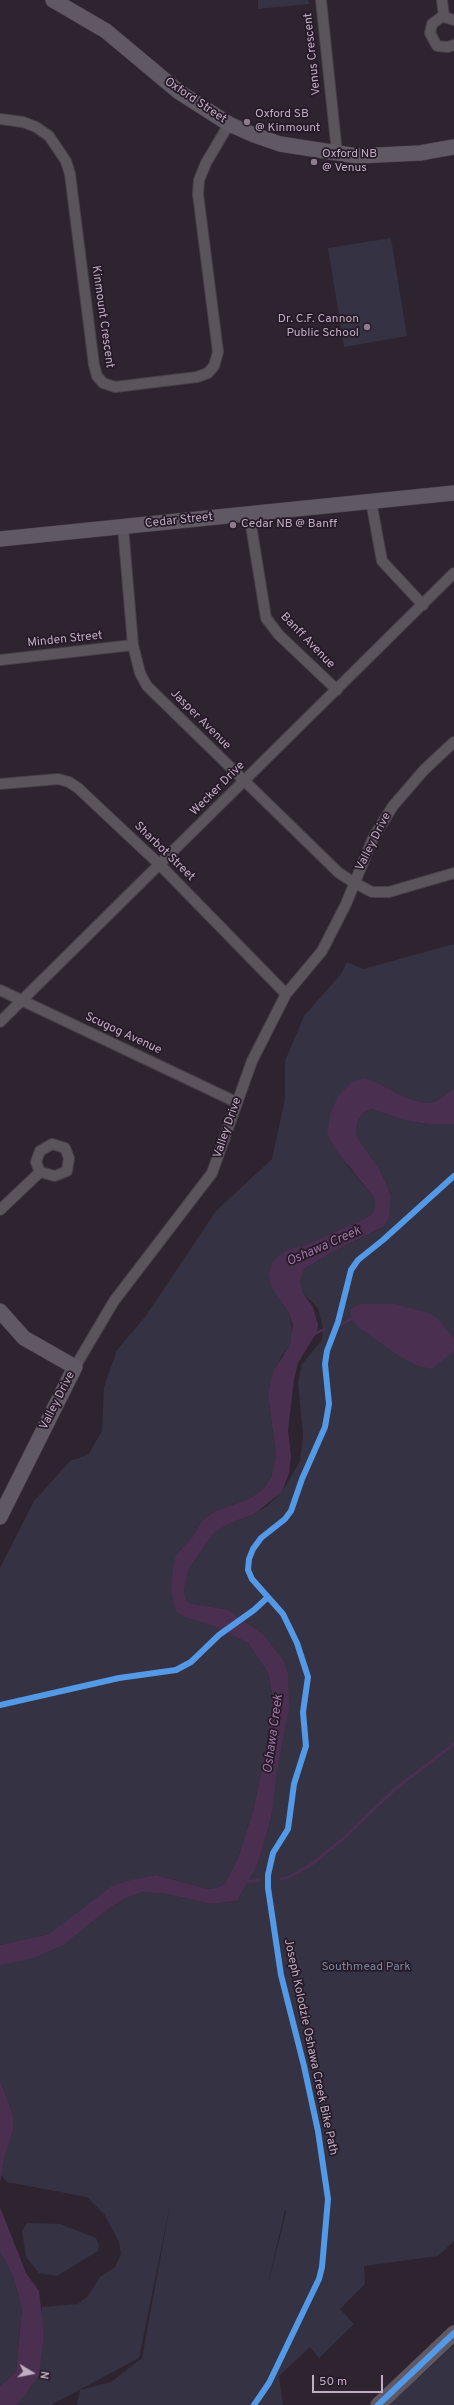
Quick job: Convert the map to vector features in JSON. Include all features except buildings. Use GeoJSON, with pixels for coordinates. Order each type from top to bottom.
{"type":"FeatureCollection","features":[{"type":"Feature","properties":{"kind":"street","name":"Oxford Street"},"geometry":{"type":"LineString","coordinates":[[53,0],[106,31],[163,80],[229,124],[280,144],[357,156],[398,155],[454,147]]}},
{"type":"Feature","properties":{"kind":"street","name":"Venus Crescent"},"geometry":{"type":"LineString","coordinates":[[321,0],[337,153]]}},
{"type":"Feature","properties":{"kind":"street"},"geometry":{"type":"LineString","coordinates":[[442,0],[449,18],[432,24],[431,37],[433,42],[442,47],[454,44]]}},
{"type":"Feature","properties":{"kind":"street","name":"Kinmount Crescent"},"geometry":{"type":"LineString","coordinates":[[0,119],[23,122],[36,127],[49,136],[66,161],[70,174],[94,365],[97,376],[103,383],[115,387],[197,377],[208,372],[214,366],[218,352],[198,194],[199,180],[206,163],[229,124]]}},
{"type":"Feature","properties":{"kind":"street","name":"Cedar Street"},"geometry":{"type":"LineString","coordinates":[[0,539],[454,493]]}},
{"type":"Feature","properties":{"kind":"street"},"geometry":{"type":"LineString","coordinates":[[372,501],[382,561],[423,605]]}},
{"type":"Feature","properties":{"kind":"street","name":"Banff Avenue"},"geometry":{"type":"LineString","coordinates":[[249,513],[266,618],[279,634],[337,690]]}},
{"type":"Feature","properties":{"kind":"street","name":"Jasper Avenue"},"geometry":{"type":"LineString","coordinates":[[123,527],[133,645],[140,673],[147,686],[243,782],[339,873],[372,892],[389,892],[454,873]]}},
{"type":"Feature","properties":{"kind":"street","name":"Wecker Drive"},"geometry":{"type":"LineString","coordinates":[[0,1022],[454,573]]}},
{"type":"Feature","properties":{"kind":"street","name":"Minden Street"},"geometry":{"type":"LineString","coordinates":[[0,660],[133,645]]}},
{"type":"Feature","properties":{"kind":"street","name":"Valley Drive"},"geometry":{"type":"LineString","coordinates":[[0,1517],[75,1367],[114,1301],[212,1174],[236,1102],[252,1061],[286,994],[322,951],[346,904],[373,838],[393,806],[424,770],[454,742]]}},
{"type":"Feature","properties":{"kind":"street","name":"Sharbot Street"},"geometry":{"type":"LineString","coordinates":[[0,784],[47,779],[69,782],[160,865],[286,994]]}},
{"type":"Feature","properties":{"kind":"street","name":"Scugog Avenue"},"geometry":{"type":"LineString","coordinates":[[0,990],[236,1102]]}},
{"type":"Feature","properties":{"kind":"street"},"geometry":{"type":"LineString","coordinates":[[0,1210],[40,1172]]}},
{"type":"Feature","properties":{"kind":"street"},"geometry":{"type":"LineString","coordinates":[[0,1311],[24,1338],[75,1367]]}},
{"type":"Feature","properties":{"kind":"street"},"geometry":{"type":"LineString","coordinates":[[378,2405],[454,2333]]}},
{"type":"Feature","properties":{"kind":"green space"},"geometry":{"type":"Polygon","coordinates":[[[258,0],[308,0],[309,4],[258,9],[258,0]]]}},
{"type":"Feature","properties":{"kind":"green space"},"geometry":{"type":"Polygon","coordinates":[[[391,238],[407,336],[344,347],[328,248],[391,238]]]}},
{"type":"Feature","properties":{"kind":"green space"},"geometry":{"type":"Polygon","coordinates":[[[454,944],[454,1089],[440,1099],[431,1103],[420,1102],[405,1097],[376,1082],[364,1078],[347,1165],[375,1199],[375,1208],[372,1214],[364,1219],[303,1246],[288,1249],[271,1285],[289,1313],[293,1334],[290,1345],[281,1357],[268,1395],[276,1455],[271,1478],[264,1488],[249,1499],[215,1511],[202,1521],[193,1536],[176,1555],[184,1617],[216,1627],[248,1643],[268,1673],[272,1694],[272,1718],[254,1808],[238,1858],[225,1884],[216,1888],[208,1889],[156,1875],[134,1879],[49,1934],[0,1945],[0,1568],[34,1501],[70,1461],[88,1455],[102,1431],[104,1387],[117,1350],[145,1317],[216,1211],[272,1159],[285,1099],[285,1061],[304,1016],[341,974],[347,962],[363,969],[454,944]]]}},
{"type":"Feature","properties":{"kind":"green space","name":"Southmead Park"},"geometry":{"type":"Polygon","coordinates":[[[372,1109],[407,1121],[428,1124],[454,1124],[454,2241],[438,2256],[364,2266],[365,2284],[340,2309],[354,2324],[319,2358],[310,2347],[279,2376],[283,2405],[77,2405],[80,2390],[111,2382],[142,2358],[171,2200],[139,2358],[51,2405],[17,2405],[44,2335],[41,2316],[42,2307],[78,2304],[88,2296],[100,2277],[115,2267],[121,2254],[119,2242],[104,2214],[87,2197],[7,2182],[1,2175],[5,2155],[13,2131],[13,2115],[0,2080],[0,1965],[64,1945],[108,1909],[124,1899],[142,1892],[167,1894],[210,1904],[237,1901],[257,1866],[271,1819],[284,1661],[265,1636],[229,1610],[189,1603],[185,1597],[184,1589],[189,1568],[214,1533],[232,1522],[253,1515],[268,1505],[282,1492],[300,1461],[303,1435],[298,1382],[302,1364],[322,1340],[323,1328],[318,1308],[303,1293],[300,1282],[301,1276],[304,1269],[336,1250],[383,1227],[391,1195],[380,1170],[358,1139],[356,1131],[358,1121],[363,1113],[372,1109]],[[286,2209],[267,2288],[286,2213],[286,2209]]]}},
{"type":"Feature","properties":{"kind":"green space"},"geometry":{"type":"Polygon","coordinates":[[[27,2223],[60,2224],[96,2238],[99,2245],[98,2251],[57,2276],[39,2273],[26,2257],[22,2231],[27,2223]]]}},
{"type":"Feature","properties":{"kind":"green space"},"geometry":{"type":"Polygon","coordinates":[[[0,2252],[13,2276],[22,2307],[16,2372],[0,2386],[0,2252]]]}},
{"type":"Feature","properties":{"kind":"green space"},"geometry":{"type":"Polygon","coordinates":[[[454,2345],[454,2405],[389,2405],[454,2345]]]}},
{"type":"Feature","properties":{"kind":"water","name":"Oshawa Creek"},"geometry":{"type":"Polygon","coordinates":[[[364,1078],[376,1082],[405,1097],[420,1102],[431,1103],[440,1099],[454,1089],[454,1124],[428,1124],[407,1121],[372,1109],[363,1113],[358,1121],[356,1131],[358,1139],[380,1170],[391,1195],[389,1218],[383,1227],[336,1250],[304,1269],[300,1282],[303,1293],[313,1307],[318,1325],[317,1332],[298,1363],[294,1380],[288,1430],[291,1457],[289,1473],[282,1492],[253,1515],[232,1522],[214,1533],[189,1568],[184,1589],[185,1597],[189,1603],[229,1610],[265,1636],[284,1661],[288,1674],[289,1707],[277,1771],[271,1819],[257,1866],[237,1901],[210,1904],[167,1894],[142,1892],[124,1899],[108,1909],[64,1945],[33,1958],[0,1965],[0,1945],[49,1934],[112,1886],[134,1879],[156,1875],[208,1889],[216,1888],[225,1884],[238,1858],[254,1808],[272,1718],[272,1694],[268,1673],[248,1643],[216,1627],[184,1617],[176,1611],[171,1590],[173,1569],[176,1555],[193,1536],[202,1521],[215,1511],[249,1499],[264,1488],[271,1478],[276,1455],[268,1395],[273,1372],[290,1345],[293,1326],[289,1313],[271,1286],[269,1273],[273,1261],[288,1249],[303,1246],[364,1219],[372,1214],[375,1208],[375,1199],[336,1150],[327,1134],[331,1111],[339,1095],[353,1081],[364,1078]]]}},
{"type":"Feature","properties":{"kind":"water"},"geometry":{"type":"Polygon","coordinates":[[[359,1304],[395,1304],[429,1313],[437,1318],[454,1339],[454,1351],[432,1369],[418,1366],[399,1356],[358,1327],[351,1319],[350,1310],[359,1304]]]}},
{"type":"Feature","properties":{"kind":"water"},"geometry":{"type":"Polygon","coordinates":[[[0,2080],[13,2115],[13,2131],[5,2155],[0,2182],[0,2080]]]}},
{"type":"Feature","properties":{"kind":"water"},"geometry":{"type":"Polygon","coordinates":[[[0,2207],[26,2273],[39,2291],[44,2335],[39,2375],[17,2405],[0,2405],[0,2386],[16,2372],[22,2308],[13,2276],[0,2252],[0,2207]]]}},
{"type":"Feature","properties":{"kind":"waterway"},"geometry":{"type":"LineString","coordinates":[[342,1324],[351,1319]]}},
{"type":"Feature","properties":{"kind":"waterway"},"geometry":{"type":"LineString","coordinates":[[314,1334],[325,1329]]}},
{"type":"Feature","properties":{"kind":"waterway"},"geometry":{"type":"LineString","coordinates":[[281,1879],[287,1878],[312,1864],[343,1839],[395,1789],[454,1744]]}},
{"type":"Feature","properties":{"kind":"waterway"},"geometry":{"type":"LineString","coordinates":[[245,1882],[259,1880]]}},
{"type":"Feature","properties":{"kind":"cycle path","name":"Joseph Kolodzie Oshawa Creek Bike Path"},"geometry":{"type":"LineString","coordinates":[[254,2405],[269,2383],[319,2279],[322,2267],[328,2199],[318,2131],[304,2066],[281,1975],[268,1888],[268,1875],[273,1853],[288,1829],[294,1784],[306,1746],[303,1712],[308,1677],[297,1643],[283,1614],[252,1579],[248,1570],[249,1559],[253,1549],[261,1538],[285,1519],[291,1511],[302,1479],[325,1427],[329,1404],[325,1364],[327,1351],[338,1322],[351,1270],[358,1260],[383,1240],[454,1176]]}},
{"type":"Feature","properties":{"kind":"cycle path"},"geometry":{"type":"LineString","coordinates":[[0,1705],[119,1678],[176,1670],[191,1662],[219,1635],[254,1610],[267,1598]]}},
{"type":"Feature","properties":{"kind":"cycle path"},"geometry":{"type":"LineString","coordinates":[[378,2405],[454,2333]]}},
{"type":"Feature","properties":{"kind":"place","name":"Oxford SB @ Kinmount"},"geometry":{"type":"Point","coordinates":[247,122]}},
{"type":"Feature","properties":{"kind":"place","name":"Oxford NB @ Venus"},"geometry":{"type":"Point","coordinates":[314,162]}},
{"type":"Feature","properties":{"kind":"place","name":"Dr. C.F. Cannon Public School"},"geometry":{"type":"Point","coordinates":[367,327]}},
{"type":"Feature","properties":{"kind":"place","name":"Cedar NB @ Banff"},"geometry":{"type":"Point","coordinates":[233,525]}}]}
